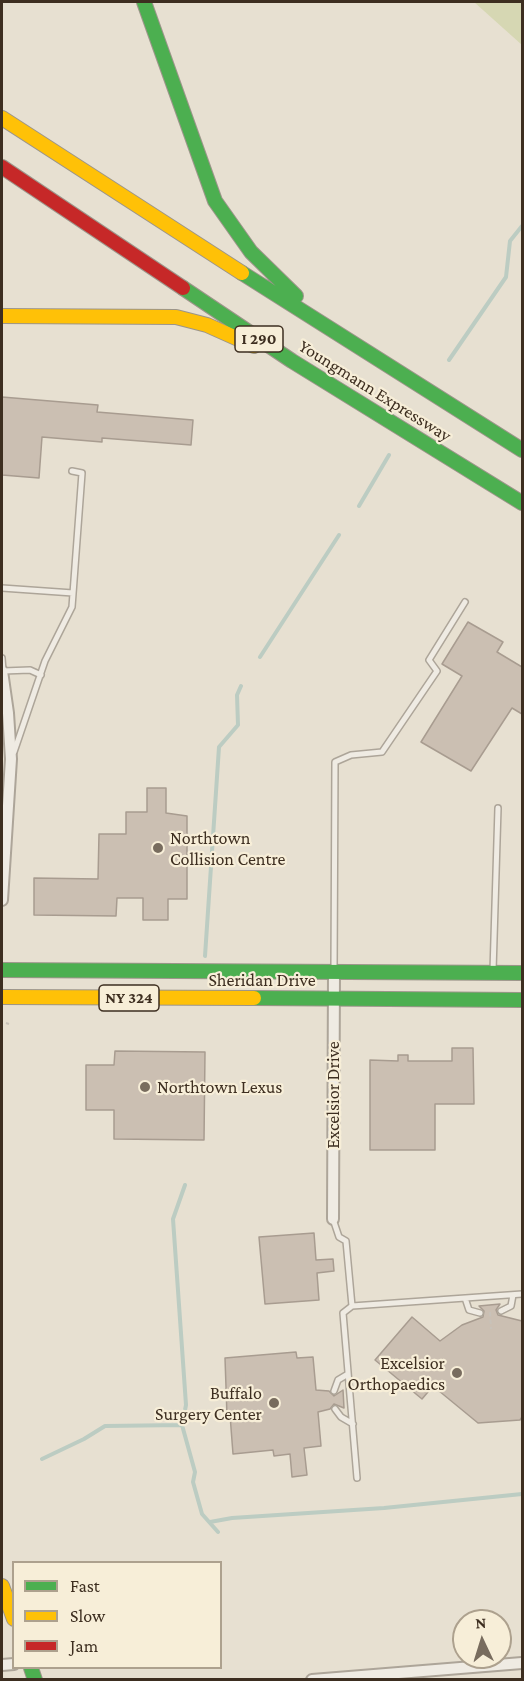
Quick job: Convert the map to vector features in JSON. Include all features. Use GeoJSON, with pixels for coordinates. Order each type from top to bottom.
{"type":"FeatureCollection","features":[{"type":"Feature","properties":{"kind":"main road"},"geometry":{"type":"LineString","coordinates":[[144,2],[208,183],[230,226],[274,277],[343,338]]}},
{"type":"Feature","properties":{"kind":"main road","name":"Youngmann Expressway"},"geometry":{"type":"LineString","coordinates":[[2,118],[343,338],[522,450]]}},
{"type":"Feature","properties":{"kind":"main road","name":"Youngmann Expressway"},"geometry":{"type":"LineString","coordinates":[[2,167],[292,361],[522,502]]}},
{"type":"Feature","properties":{"kind":"main road"},"geometry":{"type":"LineString","coordinates":[[2,316],[176,317],[207,325],[292,361]]}},
{"type":"Feature","properties":{"kind":"main road","name":"Sheridan Drive"},"geometry":{"type":"LineString","coordinates":[[2,970],[522,973]]}},
{"type":"Feature","properties":{"kind":"main road","name":"Sheridan Drive"},"geometry":{"type":"LineString","coordinates":[[2,997],[522,1000]]}},
{"type":"Feature","properties":{"kind":"main road"},"geometry":{"type":"LineString","coordinates":[[2,1586],[12,1614]]}},
{"type":"Feature","properties":{"kind":"street"},"geometry":{"type":"LineString","coordinates":[[2,671],[5,725],[11,759],[2,900]]}},
{"type":"Feature","properties":{"kind":"street","name":"Excelsior Drive"},"geometry":{"type":"LineString","coordinates":[[333,1219],[334,972]]}},
{"type":"Feature","properties":{"kind":"street"},"geometry":{"type":"LineString","coordinates":[[312,1680],[522,1662]]}},
{"type":"Feature","properties":{"kind":"lane"},"geometry":{"type":"LineString","coordinates":[[11,759],[41,675],[72,607],[82,473],[72,471]]}},
{"type":"Feature","properties":{"kind":"lane"},"geometry":{"type":"LineString","coordinates":[[2,588],[73,593]]}},
{"type":"Feature","properties":{"kind":"lane"},"geometry":{"type":"LineString","coordinates":[[334,972],[335,762],[351,755],[382,752],[437,671],[429,660],[465,602]]}},
{"type":"Feature","properties":{"kind":"lane"},"geometry":{"type":"LineString","coordinates":[[2,658],[2,671],[30,669],[41,675]]}},
{"type":"Feature","properties":{"kind":"lane"},"geometry":{"type":"LineString","coordinates":[[493,973],[498,808]]}},
{"type":"Feature","properties":{"kind":"lane"},"geometry":{"type":"LineString","coordinates":[[333,1219],[339,1237],[346,1241],[352,1306]]}},
{"type":"Feature","properties":{"kind":"lane"},"geometry":{"type":"LineString","coordinates":[[357,1478],[343,1313],[352,1306],[522,1294]]}},
{"type":"Feature","properties":{"kind":"lane"},"geometry":{"type":"LineString","coordinates":[[501,1311],[511,1306],[513,1295]]}},
{"type":"Feature","properties":{"kind":"lane"},"geometry":{"type":"LineString","coordinates":[[465,1298],[470,1310],[480,1313]]}},
{"type":"Feature","properties":{"kind":"lane"},"geometry":{"type":"LineString","coordinates":[[334,1390],[338,1380],[348,1374]]}},
{"type":"Feature","properties":{"kind":"lane"},"geometry":{"type":"LineString","coordinates":[[335,1409],[341,1418],[353,1424]]}},
{"type":"Feature","properties":{"kind":"path"},"geometry":{"type":"LineString","coordinates":[[490,1312],[491,1329]]}},
{"type":"Feature","properties":{"kind":"green space"},"geometry":{"type":"Polygon","coordinates":[[[474,2],[522,2],[522,45],[474,2]]]}},
{"type":"Feature","properties":{"kind":"building"},"geometry":{"type":"Polygon","coordinates":[[[2,397],[98,405],[97,412],[193,420],[191,445],[102,438],[102,442],[42,437],[39,478],[2,475],[2,397]]]}},
{"type":"Feature","properties":{"kind":"building"},"geometry":{"type":"Polygon","coordinates":[[[468,622],[503,642],[497,652],[522,667],[522,714],[512,708],[471,771],[421,742],[462,676],[442,664],[468,622]]]}},
{"type":"Feature","properties":{"kind":"building"},"geometry":{"type":"Polygon","coordinates":[[[147,788],[166,788],[166,813],[187,816],[187,899],[168,899],[168,920],[143,920],[143,898],[117,898],[116,916],[34,915],[34,878],[98,879],[99,834],[126,834],[126,812],[147,812],[147,788]]]}},
{"type":"Feature","properties":{"kind":"building"},"geometry":{"type":"Polygon","coordinates":[[[452,1048],[473,1048],[474,1104],[435,1104],[435,1150],[370,1150],[370,1060],[398,1061],[398,1055],[408,1055],[408,1061],[452,1061],[452,1048]]]}},
{"type":"Feature","properties":{"kind":"building","name":"Northtown Lexus"},"geometry":{"type":"Polygon","coordinates":[[[115,1051],[205,1052],[204,1140],[114,1139],[114,1110],[86,1110],[86,1065],[114,1065],[115,1051]]]}},
{"type":"Feature","properties":{"kind":"building"},"geometry":{"type":"Polygon","coordinates":[[[314,1233],[316,1260],[333,1259],[334,1271],[317,1273],[319,1300],[265,1304],[259,1237],[314,1233]]]}},
{"type":"Feature","properties":{"kind":"building","name":"Excelsior Orthopaedics"},"geometry":{"type":"Polygon","coordinates":[[[500,1304],[496,1310],[498,1315],[522,1321],[522,1417],[520,1420],[478,1423],[433,1386],[422,1399],[375,1360],[412,1317],[440,1341],[462,1325],[483,1317],[484,1311],[479,1306],[500,1304]]]}},
{"type":"Feature","properties":{"kind":"building","name":"Buffalo Surgery Center"},"geometry":{"type":"Polygon","coordinates":[[[296,1352],[297,1358],[313,1357],[316,1390],[329,1391],[334,1396],[343,1390],[344,1408],[334,1404],[330,1409],[318,1412],[321,1446],[304,1448],[307,1475],[292,1477],[290,1454],[274,1456],[273,1450],[233,1454],[230,1415],[227,1416],[225,1358],[296,1352]]]}},
{"type":"Feature","properties":{"kind":"waterway"},"geometry":{"type":"LineString","coordinates":[[449,360],[506,277],[510,241],[522,226]]}},
{"type":"Feature","properties":{"kind":"waterway"},"geometry":{"type":"LineString","coordinates":[[359,506],[389,455]]}},
{"type":"Feature","properties":{"kind":"waterway"},"geometry":{"type":"LineString","coordinates":[[260,657],[339,535]]}},
{"type":"Feature","properties":{"kind":"waterway"},"geometry":{"type":"LineString","coordinates":[[205,956],[219,747],[238,725],[237,695],[241,686]]}},
{"type":"Feature","properties":{"kind":"waterway"},"geometry":{"type":"LineString","coordinates":[[185,1185],[173,1219],[186,1405],[182,1425],[195,1472],[193,1482],[202,1514],[218,1532]]}},
{"type":"Feature","properties":{"kind":"waterway"},"geometry":{"type":"LineString","coordinates":[[42,1459],[105,1426],[182,1425]]}},
{"type":"Feature","properties":{"kind":"waterway"},"geometry":{"type":"LineString","coordinates":[[210,1522],[232,1518],[384,1508],[522,1494]]}},
{"type":"Feature","properties":{"kind":"traffic: fast"},"geometry":{"type":"LineString","coordinates":[[144,2],[215,201],[251,252],[296,296]]}},
{"type":"Feature","properties":{"kind":"traffic: fast"},"geometry":{"type":"LineString","coordinates":[[242,273],[522,450]]}},
{"type":"Feature","properties":{"kind":"traffic: fast"},"geometry":{"type":"LineString","coordinates":[[183,288],[292,361],[522,503]]}},
{"type":"Feature","properties":{"kind":"traffic: fast"},"geometry":{"type":"LineString","coordinates":[[2,970],[522,973]]}},
{"type":"Feature","properties":{"kind":"traffic: fast"},"geometry":{"type":"LineString","coordinates":[[254,998],[522,1000]]}},
{"type":"Feature","properties":{"kind":"traffic: fast"},"geometry":{"type":"LineString","coordinates":[[31,1669],[35,1680]]}},
{"type":"Feature","properties":{"kind":"traffic: slow"},"geometry":{"type":"LineString","coordinates":[[2,118],[242,273]]}},
{"type":"Feature","properties":{"kind":"traffic: slow"},"geometry":{"type":"LineString","coordinates":[[2,316],[176,317],[207,325],[254,346]]}},
{"type":"Feature","properties":{"kind":"traffic: slow"},"geometry":{"type":"LineString","coordinates":[[2,997],[254,998]]}},
{"type":"Feature","properties":{"kind":"traffic: slow"},"geometry":{"type":"LineString","coordinates":[[2,1586],[12,1614]]}},
{"type":"Feature","properties":{"kind":"traffic: jam"},"geometry":{"type":"LineString","coordinates":[[2,167],[183,288]]}},
{"type":"Feature","properties":{"kind":"place","name":"Northtown Collision Centre"},"geometry":{"type":"Point","coordinates":[158,848]}},
{"type":"Feature","properties":{"kind":"place","name":"Northtown Lexus"},"geometry":{"type":"Point","coordinates":[145,1087]}},
{"type":"Feature","properties":{"kind":"place","name":"Excelsior Orthopaedics"},"geometry":{"type":"Point","coordinates":[457,1373]}},
{"type":"Feature","properties":{"kind":"place","name":"Buffalo Surgery Center"},"geometry":{"type":"Point","coordinates":[274,1403]}}]}
